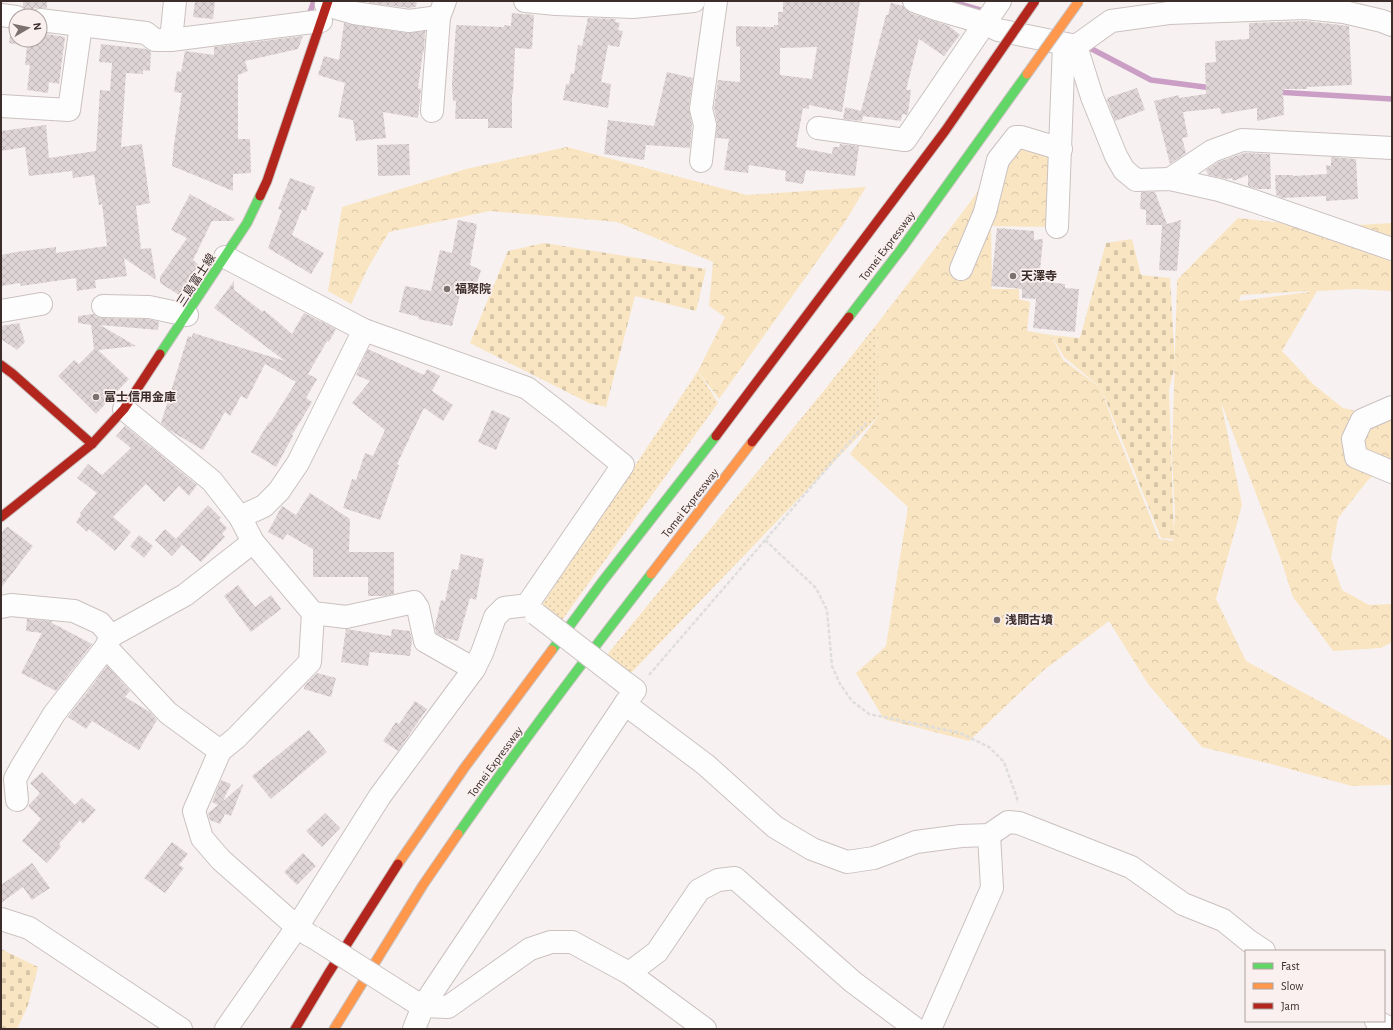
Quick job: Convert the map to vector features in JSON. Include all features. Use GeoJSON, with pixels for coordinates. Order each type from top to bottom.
{"type":"FeatureCollection","features":[{"type":"Feature","properties":{"kind":"main road","name":"Tomei Expressway"},"geometry":{"type":"LineString","coordinates":[[295,1029],[392,872],[465,767],[602,582],[748,394],[945,131],[1035,1]]}},
{"type":"Feature","properties":{"kind":"main road","name":"Tomei Expressway"},"geometry":{"type":"LineString","coordinates":[[334,1029],[423,886],[495,781],[609,628],[902,248],[1079,1]]}},
{"type":"Feature","properties":{"kind":"main road","name":"三島富士線"},"geometry":{"type":"LineString","coordinates":[[1,517],[92,444],[124,409],[247,223],[267,181],[325,9]]}},
{"type":"Feature","properties":{"kind":"main road"},"geometry":{"type":"LineString","coordinates":[[1,365],[92,444]]}},
{"type":"Feature","properties":{"kind":"street"},"geometry":{"type":"LineString","coordinates":[[161,35],[175,1]]}},
{"type":"Feature","properties":{"kind":"street"},"geometry":{"type":"LineString","coordinates":[[525,1],[556,4],[634,4],[694,1]]}},
{"type":"Feature","properties":{"kind":"street"},"geometry":{"type":"LineString","coordinates":[[701,161],[705,125],[701,109],[716,1]]}},
{"type":"Feature","properties":{"kind":"street"},"geometry":{"type":"LineString","coordinates":[[914,1],[984,23],[998,30],[1070,45],[1111,21],[1169,12],[1305,8],[1344,12],[1382,21],[1392,25]]}},
{"type":"Feature","properties":{"kind":"street"},"geometry":{"type":"LineString","coordinates":[[818,128],[905,140],[1000,1]]}},
{"type":"Feature","properties":{"kind":"street"},"geometry":{"type":"LineString","coordinates":[[48,22],[80,31],[161,35],[325,9],[409,21],[442,9],[432,112]]}},
{"type":"Feature","properties":{"kind":"street"},"geometry":{"type":"LineString","coordinates":[[1,106],[68,110],[80,31]]}},
{"type":"Feature","properties":{"kind":"street"},"geometry":{"type":"LineString","coordinates":[[1057,227],[1061,149],[1070,45]]}},
{"type":"Feature","properties":{"kind":"street"},"geometry":{"type":"LineString","coordinates":[[1070,45],[1116,156],[1124,170],[1136,180],[1170,180],[1219,190],[1392,249]]}},
{"type":"Feature","properties":{"kind":"street"},"geometry":{"type":"LineString","coordinates":[[961,269],[985,212],[998,160],[1016,137],[1021,137],[1061,149]]}},
{"type":"Feature","properties":{"kind":"street"},"geometry":{"type":"LineString","coordinates":[[1170,180],[1212,151],[1242,140],[1392,148]]}},
{"type":"Feature","properties":{"kind":"street"},"geometry":{"type":"LineString","coordinates":[[225,257],[364,330],[527,388],[562,414],[623,465],[531,609]]}},
{"type":"Feature","properties":{"kind":"street"},"geometry":{"type":"LineString","coordinates":[[1,311],[41,304]]}},
{"type":"Feature","properties":{"kind":"street"},"geometry":{"type":"LineString","coordinates":[[102,306],[149,307],[187,315]]}},
{"type":"Feature","properties":{"kind":"street"},"geometry":{"type":"LineString","coordinates":[[240,517],[264,506],[279,491],[298,463],[364,330]]}},
{"type":"Feature","properties":{"kind":"street"},"geometry":{"type":"LineString","coordinates":[[1392,407],[1362,420],[1353,439],[1356,457],[1392,472]]}},
{"type":"Feature","properties":{"kind":"street"},"geometry":{"type":"LineString","coordinates":[[124,409],[212,481],[240,517],[254,542],[313,613],[310,662],[236,738],[220,751],[194,811],[202,838],[221,860],[305,932],[417,1003],[448,1007],[530,948],[551,942],[572,942],[629,973],[705,1029]]}},
{"type":"Feature","properties":{"kind":"street"},"geometry":{"type":"LineString","coordinates":[[17,800],[15,779],[22,766],[54,714],[108,641],[186,595],[254,542]]}},
{"type":"Feature","properties":{"kind":"street"},"geometry":{"type":"LineString","coordinates":[[313,613],[346,617],[414,602],[418,608],[425,641],[474,669]]}},
{"type":"Feature","properties":{"kind":"street"},"geometry":{"type":"LineString","coordinates":[[1,607],[11,605],[74,611],[100,623],[108,641],[168,713],[220,751]]}},
{"type":"Feature","properties":{"kind":"street"},"geometry":{"type":"LineString","coordinates":[[226,1029],[305,932],[380,796],[474,669],[482,653],[495,617],[504,608],[531,609],[628,692],[775,827],[812,849],[847,862],[874,858],[916,842],[961,836],[989,835],[1008,822],[1019,823],[1130,866],[1183,904],[1223,920],[1262,950]]}},
{"type":"Feature","properties":{"kind":"street"},"geometry":{"type":"LineString","coordinates":[[414,1029],[417,1003],[628,692]]}},
{"type":"Feature","properties":{"kind":"street"},"geometry":{"type":"LineString","coordinates":[[930,1029],[992,888],[989,835]]}},
{"type":"Feature","properties":{"kind":"street"},"geometry":{"type":"LineString","coordinates":[[629,973],[657,952],[699,890],[718,880],[735,878],[853,982],[916,1029]]}},
{"type":"Feature","properties":{"kind":"street"},"geometry":{"type":"LineString","coordinates":[[1,919],[29,928],[182,1029]]}},
{"type":"Feature","properties":{"kind":"street"},"geometry":{"type":"LineString","coordinates":[[1378,1022],[1391,1029]]}},
{"type":"Feature","properties":{"kind":"path"},"geometry":{"type":"LineString","coordinates":[[628,692],[765,540],[866,423]]}},
{"type":"Feature","properties":{"kind":"path"},"geometry":{"type":"LineString","coordinates":[[765,540],[816,588],[827,610],[832,666],[840,684],[852,701],[869,714],[960,733],[989,747],[1004,762],[1016,798],[1019,823]]}},
{"type":"Feature","properties":{"kind":"green space"},"geometry":{"type":"Polygon","coordinates":[[[1016,137],[1061,156],[1057,227],[991,226],[992,289],[1019,289],[1019,299],[1030,302],[1027,331],[1051,335],[1063,360],[1101,388],[1116,431],[1159,539],[1173,541],[1175,514],[1172,456],[1177,280],[1238,218],[1322,227],[1392,223],[1392,291],[1356,289],[1317,291],[1282,351],[1313,384],[1343,408],[1392,419],[1392,461],[1368,480],[1338,518],[1331,558],[1342,590],[1369,605],[1392,604],[1392,642],[1381,648],[1333,651],[1293,597],[1279,554],[1221,402],[1242,505],[1216,599],[1246,661],[1392,741],[1392,785],[1352,786],[1202,747],[1148,684],[1109,621],[1044,670],[969,741],[884,719],[856,673],[886,646],[908,507],[850,454],[879,415],[877,324],[968,205],[1016,137]],[[1309,292],[1241,295],[1239,301],[1309,292]]]}},
{"type":"Feature","properties":{"kind":"green space"},"geometry":{"type":"Polygon","coordinates":[[[567,147],[747,195],[866,187],[845,222],[719,399],[698,371],[725,317],[709,306],[713,262],[617,222],[490,211],[389,232],[369,266],[351,304],[328,291],[342,207],[466,169],[567,147]]]}},
{"type":"Feature","properties":{"kind":"green space"},"geometry":{"type":"Polygon","coordinates":[[[1132,239],[1141,275],[1170,278],[1175,365],[1169,390],[1174,539],[1161,538],[1101,388],[1064,357],[1051,335],[1080,338],[1106,243],[1132,239]]]}},
{"type":"Feature","properties":{"kind":"green space"},"geometry":{"type":"Polygon","coordinates":[[[544,243],[706,269],[696,311],[635,296],[606,407],[589,403],[470,343],[508,251],[544,243]]]}},
{"type":"Feature","properties":{"kind":"green space"},"geometry":{"type":"Polygon","coordinates":[[[877,324],[879,415],[631,673],[606,656],[822,393],[877,324]]]}},
{"type":"Feature","properties":{"kind":"green space"},"geometry":{"type":"Polygon","coordinates":[[[698,371],[718,403],[560,623],[542,605],[698,371]]]}},
{"type":"Feature","properties":{"kind":"green space"},"geometry":{"type":"Polygon","coordinates":[[[1,949],[38,967],[28,1005],[17,1029],[1,1029],[1,949]]]}},
{"type":"Feature","properties":{"kind":"building"},"geometry":{"type":"Polygon","coordinates":[[[23,1],[47,1],[47,8],[23,7],[23,1]]]}},
{"type":"Feature","properties":{"kind":"building"},"geometry":{"type":"Polygon","coordinates":[[[195,1],[215,1],[213,19],[193,17],[195,1]]]}},
{"type":"Feature","properties":{"kind":"building"},"geometry":{"type":"Polygon","coordinates":[[[370,1],[417,1],[416,7],[409,8],[369,3],[370,1]]]}},
{"type":"Feature","properties":{"kind":"building"},"geometry":{"type":"Polygon","coordinates":[[[783,1],[860,1],[842,112],[809,105],[809,109],[803,108],[796,147],[832,154],[833,147],[839,147],[840,144],[859,146],[855,176],[806,170],[803,184],[785,181],[786,171],[749,165],[748,173],[724,170],[729,139],[716,138],[717,122],[714,108],[718,80],[740,82],[740,47],[736,46],[736,26],[774,27],[774,25],[778,25],[778,12],[783,12],[783,1]],[[817,47],[780,48],[780,75],[812,79],[817,47]]]}},
{"type":"Feature","properties":{"kind":"building"},"geometry":{"type":"Polygon","coordinates":[[[891,3],[903,6],[910,13],[949,26],[960,35],[944,56],[919,39],[906,90],[911,90],[908,113],[907,115],[902,114],[901,121],[863,116],[862,121],[843,119],[845,107],[861,111],[886,15],[888,15],[891,3]]]}},
{"type":"Feature","properties":{"kind":"building"},"geometry":{"type":"Polygon","coordinates":[[[512,13],[534,15],[532,49],[515,48],[512,94],[512,128],[488,128],[488,119],[455,119],[456,101],[453,101],[452,83],[456,25],[511,26],[512,13]]]}},
{"type":"Feature","properties":{"kind":"building"},"geometry":{"type":"Polygon","coordinates":[[[588,18],[616,19],[615,22],[620,23],[618,30],[623,31],[619,47],[608,45],[601,82],[611,84],[608,108],[563,100],[566,84],[569,84],[571,73],[574,74],[578,45],[582,46],[588,18]]]}},
{"type":"Feature","properties":{"kind":"building"},"geometry":{"type":"Polygon","coordinates":[[[1305,21],[1349,26],[1352,85],[1307,87],[1307,89],[1283,89],[1284,115],[1257,121],[1257,108],[1221,114],[1220,108],[1183,112],[1188,137],[1182,138],[1186,153],[1170,164],[1154,101],[1179,95],[1179,98],[1206,94],[1205,63],[1216,62],[1215,41],[1249,39],[1249,23],[1305,21]]]}},
{"type":"Feature","properties":{"kind":"building"},"geometry":{"type":"Polygon","coordinates":[[[344,23],[407,33],[425,31],[424,52],[418,88],[421,89],[418,118],[383,112],[386,138],[356,141],[353,120],[338,117],[345,83],[318,75],[324,56],[339,60],[344,23]]]}},
{"type":"Feature","properties":{"kind":"building"},"geometry":{"type":"Polygon","coordinates":[[[48,34],[65,37],[59,84],[49,82],[48,93],[27,90],[30,65],[25,65],[27,48],[48,48],[48,34]]]}},
{"type":"Feature","properties":{"kind":"building"},"geometry":{"type":"Polygon","coordinates":[[[303,36],[298,49],[245,61],[248,71],[238,75],[238,139],[250,139],[251,173],[233,174],[233,191],[172,166],[182,93],[174,92],[177,71],[181,72],[185,51],[214,55],[214,47],[303,36]]]}},
{"type":"Feature","properties":{"kind":"building"},"geometry":{"type":"Polygon","coordinates":[[[101,44],[146,49],[151,51],[150,71],[143,70],[143,74],[126,73],[121,147],[142,144],[150,203],[136,206],[141,249],[151,248],[156,280],[124,258],[127,276],[95,280],[96,288],[77,291],[76,278],[21,286],[20,283],[1,286],[1,255],[56,247],[56,253],[107,246],[102,204],[99,205],[94,175],[73,178],[72,171],[29,176],[25,147],[1,151],[1,131],[46,125],[49,158],[96,151],[100,90],[110,91],[112,63],[99,62],[101,44]]]}},
{"type":"Feature","properties":{"kind":"building"},"geometry":{"type":"Polygon","coordinates":[[[667,72],[693,78],[689,107],[692,126],[690,148],[646,145],[644,160],[604,154],[608,120],[654,126],[667,72]]]}},
{"type":"Feature","properties":{"kind":"building"},"geometry":{"type":"Polygon","coordinates":[[[1137,88],[1145,110],[1115,121],[1107,98],[1137,88]]]}},
{"type":"Feature","properties":{"kind":"building"},"geometry":{"type":"Polygon","coordinates":[[[409,144],[410,175],[378,176],[377,145],[409,144]]]}},
{"type":"Feature","properties":{"kind":"building"},"geometry":{"type":"Polygon","coordinates":[[[1244,153],[1270,154],[1271,189],[1257,189],[1248,186],[1248,175],[1233,181],[1232,178],[1227,179],[1208,175],[1206,170],[1218,162],[1244,153]]]}},
{"type":"Feature","properties":{"kind":"building"},"geometry":{"type":"Polygon","coordinates":[[[1331,157],[1356,159],[1358,199],[1326,201],[1326,196],[1282,198],[1276,195],[1275,175],[1293,176],[1327,174],[1326,165],[1331,166],[1331,157]]]}},
{"type":"Feature","properties":{"kind":"building"},"geometry":{"type":"Polygon","coordinates":[[[290,178],[315,187],[306,211],[302,209],[292,235],[324,253],[311,274],[268,248],[282,210],[278,209],[290,178]]]}},
{"type":"Feature","properties":{"kind":"building"},"geometry":{"type":"Polygon","coordinates":[[[1141,192],[1155,192],[1167,224],[1181,220],[1177,271],[1159,270],[1162,225],[1146,225],[1146,210],[1140,209],[1141,192]]]}},
{"type":"Feature","properties":{"kind":"building"},"geometry":{"type":"Polygon","coordinates":[[[190,194],[235,219],[233,221],[212,221],[193,260],[199,265],[179,295],[160,283],[160,277],[187,238],[171,230],[190,194]]]}},
{"type":"Feature","properties":{"kind":"building","name":"福聚院"},"geometry":{"type":"Polygon","coordinates":[[[458,220],[477,224],[470,265],[481,270],[476,286],[463,283],[452,326],[418,319],[419,317],[399,312],[405,286],[431,291],[440,250],[452,253],[458,220]]]}},
{"type":"Feature","properties":{"kind":"building","name":"天澤寺"},"geometry":{"type":"Polygon","coordinates":[[[997,228],[1034,231],[1034,240],[1043,239],[1039,281],[1065,284],[1065,288],[1079,289],[1075,332],[1033,328],[1036,299],[1022,298],[1022,289],[991,286],[997,228]]]}},
{"type":"Feature","properties":{"kind":"building"},"geometry":{"type":"Polygon","coordinates":[[[234,281],[234,290],[263,312],[264,310],[292,334],[304,313],[336,329],[329,342],[327,341],[308,374],[317,379],[306,398],[312,402],[292,435],[293,436],[276,467],[251,452],[296,382],[265,364],[247,399],[241,396],[230,416],[225,412],[203,450],[169,430],[161,423],[188,336],[192,337],[193,333],[285,361],[214,308],[234,281]]]}},
{"type":"Feature","properties":{"kind":"building"},"geometry":{"type":"Polygon","coordinates":[[[94,314],[97,317],[103,318],[148,319],[159,322],[158,330],[100,325],[136,346],[98,350],[129,379],[96,414],[58,376],[74,360],[79,364],[94,349],[91,325],[78,323],[78,316],[94,314]]]}},
{"type":"Feature","properties":{"kind":"building"},"geometry":{"type":"Polygon","coordinates":[[[19,323],[25,342],[17,350],[1,339],[1,326],[19,323]]]}},
{"type":"Feature","properties":{"kind":"building"},"geometry":{"type":"Polygon","coordinates":[[[368,349],[424,375],[427,369],[440,376],[432,391],[453,405],[443,421],[424,408],[397,464],[399,465],[380,520],[343,508],[352,479],[356,480],[365,453],[373,456],[385,430],[352,403],[370,381],[356,375],[368,349]]]}},
{"type":"Feature","properties":{"kind":"building"},"geometry":{"type":"Polygon","coordinates":[[[492,410],[510,418],[496,450],[478,442],[492,410]]]}},
{"type":"Feature","properties":{"kind":"building"},"geometry":{"type":"Polygon","coordinates":[[[125,426],[197,485],[189,496],[179,486],[164,502],[146,484],[113,517],[131,532],[115,551],[89,529],[87,532],[76,522],[81,515],[80,513],[97,493],[77,478],[88,464],[102,475],[131,448],[116,436],[125,426]]]}},
{"type":"Feature","properties":{"kind":"building"},"geometry":{"type":"Polygon","coordinates":[[[310,493],[350,519],[349,552],[394,552],[394,594],[385,596],[368,596],[368,577],[313,577],[313,549],[287,534],[283,540],[268,532],[282,506],[296,515],[310,493]]]}},
{"type":"Feature","properties":{"kind":"building"},"geometry":{"type":"Polygon","coordinates":[[[208,505],[221,518],[219,520],[227,528],[222,534],[225,537],[201,562],[178,541],[182,545],[172,556],[155,540],[165,529],[176,539],[208,505]]]}},
{"type":"Feature","properties":{"kind":"building"},"geometry":{"type":"Polygon","coordinates":[[[8,527],[33,546],[1,588],[1,534],[5,528],[8,527]]]}},
{"type":"Feature","properties":{"kind":"building"},"geometry":{"type":"Polygon","coordinates":[[[139,535],[153,546],[144,558],[130,546],[139,535]]]}},
{"type":"Feature","properties":{"kind":"building"},"geometry":{"type":"Polygon","coordinates":[[[461,554],[484,559],[476,600],[470,598],[458,641],[445,638],[436,633],[435,626],[441,600],[445,601],[452,569],[458,570],[461,554]]]}},
{"type":"Feature","properties":{"kind":"building"},"geometry":{"type":"Polygon","coordinates":[[[238,585],[255,607],[271,595],[281,609],[251,632],[224,596],[238,585]]]}},
{"type":"Feature","properties":{"kind":"building"},"geometry":{"type":"Polygon","coordinates":[[[27,619],[52,621],[52,623],[92,644],[56,691],[21,673],[42,633],[26,631],[27,619]]]}},
{"type":"Feature","properties":{"kind":"building"},"geometry":{"type":"Polygon","coordinates":[[[346,629],[391,636],[392,629],[410,631],[412,640],[410,656],[370,652],[368,666],[341,662],[346,629]]]}},
{"type":"Feature","properties":{"kind":"building"},"geometry":{"type":"Polygon","coordinates":[[[107,666],[130,691],[125,697],[150,712],[157,720],[139,750],[92,721],[86,729],[68,717],[107,666]]]}},
{"type":"Feature","properties":{"kind":"building"},"geometry":{"type":"Polygon","coordinates":[[[317,673],[336,678],[331,697],[304,689],[305,685],[317,673]]]}},
{"type":"Feature","properties":{"kind":"building"},"geometry":{"type":"Polygon","coordinates":[[[415,701],[427,709],[398,751],[383,741],[396,722],[399,724],[415,701]]]}},
{"type":"Feature","properties":{"kind":"building"},"geometry":{"type":"Polygon","coordinates":[[[309,730],[327,752],[271,799],[252,776],[309,730]]]}},
{"type":"Feature","properties":{"kind":"building"},"geometry":{"type":"Polygon","coordinates":[[[42,772],[75,805],[82,798],[96,810],[83,824],[80,820],[59,844],[61,847],[47,863],[22,841],[41,819],[28,806],[40,793],[30,783],[42,772]]]}},
{"type":"Feature","properties":{"kind":"building"},"geometry":{"type":"Polygon","coordinates":[[[221,780],[231,784],[223,801],[244,783],[231,816],[225,814],[220,824],[210,820],[208,813],[218,805],[212,802],[221,780]]]}},
{"type":"Feature","properties":{"kind":"building"},"geometry":{"type":"Polygon","coordinates":[[[325,813],[340,828],[322,847],[306,831],[325,813]]]}},
{"type":"Feature","properties":{"kind":"building"},"geometry":{"type":"Polygon","coordinates":[[[172,842],[188,854],[179,865],[184,868],[165,893],[144,878],[172,842]]]}},
{"type":"Feature","properties":{"kind":"building"},"geometry":{"type":"Polygon","coordinates":[[[303,853],[316,866],[297,885],[284,872],[303,853]]]}},
{"type":"Feature","properties":{"kind":"building"},"geometry":{"type":"Polygon","coordinates":[[[32,863],[50,888],[32,900],[23,887],[1,903],[1,885],[32,863]]]}},
{"type":"Feature","properties":{"kind":"waterway"},"geometry":{"type":"LineString","coordinates":[[307,16],[309,15],[314,1]]}},
{"type":"Feature","properties":{"kind":"waterway"},"geometry":{"type":"LineString","coordinates":[[950,1],[980,10]]}},
{"type":"Feature","properties":{"kind":"waterway"},"geometry":{"type":"LineString","coordinates":[[1088,47],[1151,80],[1212,88]]}},
{"type":"Feature","properties":{"kind":"waterway"},"geometry":{"type":"LineString","coordinates":[[1276,92],[1392,99]]}},
{"type":"Feature","properties":{"kind":"traffic: fast"},"geometry":{"type":"LineString","coordinates":[[902,248],[1027,74]]}},
{"type":"Feature","properties":{"kind":"traffic: fast"},"geometry":{"type":"LineString","coordinates":[[160,354],[247,223],[260,196]]}},
{"type":"Feature","properties":{"kind":"traffic: fast"},"geometry":{"type":"LineString","coordinates":[[849,317],[902,248]]}},
{"type":"Feature","properties":{"kind":"traffic: fast"},"geometry":{"type":"LineString","coordinates":[[552,650],[602,582],[716,436]]}},
{"type":"Feature","properties":{"kind":"traffic: fast"},"geometry":{"type":"LineString","coordinates":[[458,834],[553,702],[651,574]]}},
{"type":"Feature","properties":{"kind":"traffic: slow"},"geometry":{"type":"LineString","coordinates":[[1027,74],[1079,1]]}},
{"type":"Feature","properties":{"kind":"traffic: slow"},"geometry":{"type":"LineString","coordinates":[[651,574],[752,442]]}},
{"type":"Feature","properties":{"kind":"traffic: slow"},"geometry":{"type":"LineString","coordinates":[[398,864],[465,767],[552,650]]}},
{"type":"Feature","properties":{"kind":"traffic: slow"},"geometry":{"type":"LineString","coordinates":[[334,1029],[423,885],[458,834]]}},
{"type":"Feature","properties":{"kind":"traffic: jam"},"geometry":{"type":"LineString","coordinates":[[260,196],[267,181],[328,1]]}},
{"type":"Feature","properties":{"kind":"traffic: jam"},"geometry":{"type":"LineString","coordinates":[[867,235],[945,131],[1035,1]]}},
{"type":"Feature","properties":{"kind":"traffic: jam"},"geometry":{"type":"LineString","coordinates":[[716,436],[867,235]]}},
{"type":"Feature","properties":{"kind":"traffic: jam"},"geometry":{"type":"LineString","coordinates":[[752,442],[849,317]]}},
{"type":"Feature","properties":{"kind":"traffic: jam"},"geometry":{"type":"LineString","coordinates":[[1,517],[92,444],[124,409],[160,354]]}},
{"type":"Feature","properties":{"kind":"traffic: jam"},"geometry":{"type":"LineString","coordinates":[[1,365],[92,444]]}},
{"type":"Feature","properties":{"kind":"traffic: jam"},"geometry":{"type":"LineString","coordinates":[[295,1029],[398,864]]}},
{"type":"Feature","properties":{"kind":"place","name":"天澤寺"},"geometry":{"type":"Point","coordinates":[1013,276]}},
{"type":"Feature","properties":{"kind":"place","name":"福聚院"},"geometry":{"type":"Point","coordinates":[447,289]}},
{"type":"Feature","properties":{"kind":"place","name":"富士信用金庫"},"geometry":{"type":"Point","coordinates":[96,397]}},
{"type":"Feature","properties":{"kind":"place","name":"浅間古墳"},"geometry":{"type":"Point","coordinates":[997,620]}}]}
